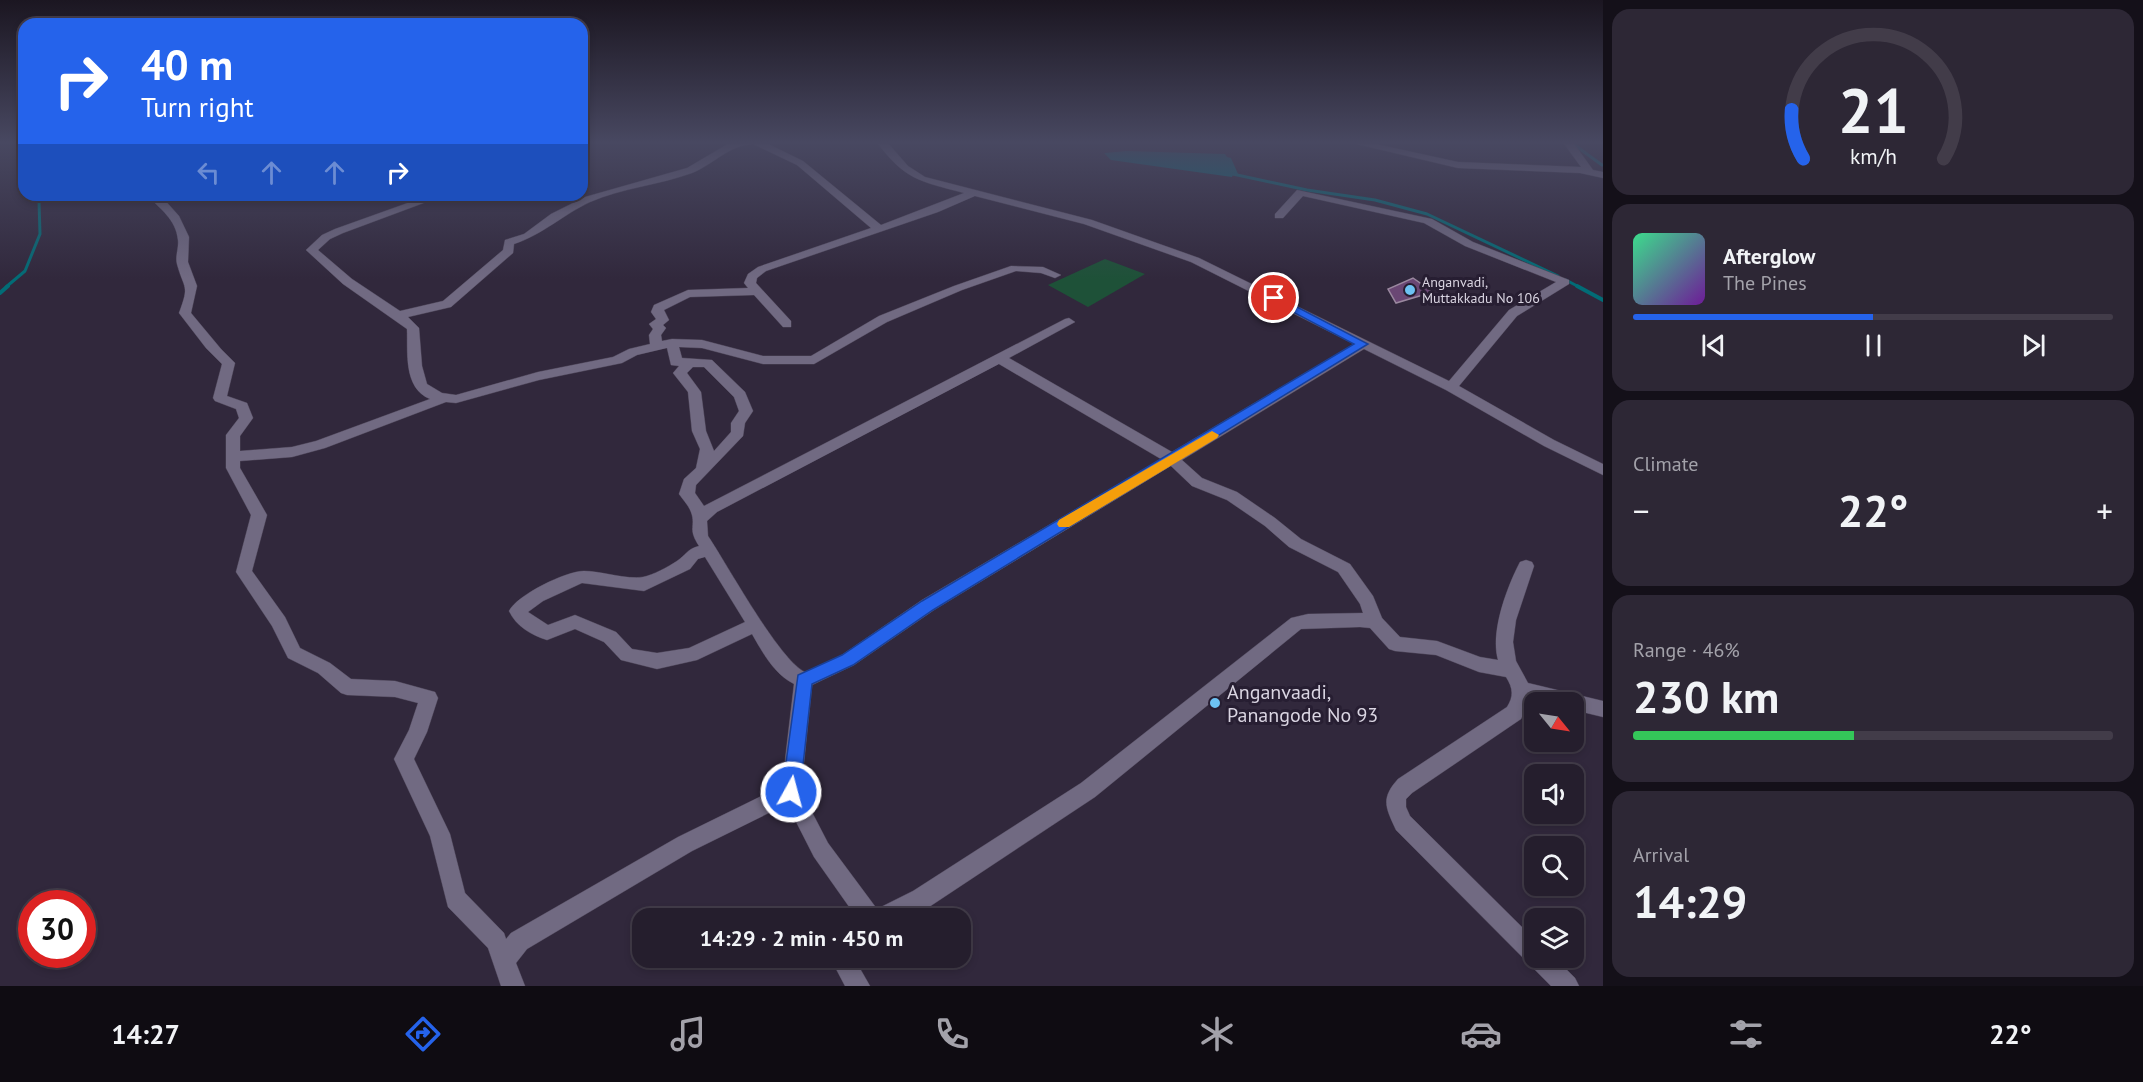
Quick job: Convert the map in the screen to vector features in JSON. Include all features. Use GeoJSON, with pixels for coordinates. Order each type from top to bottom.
{"type":"FeatureCollection","features":[{"type":"Feature","properties":{"kind":"street"},"geometry":{"type":"LineString","coordinates":[[588,200],[631,187]]}},
{"type":"Feature","properties":{"kind":"street"},"geometry":{"type":"LineString","coordinates":[[829,187],[878,228]]}},
{"type":"Feature","properties":{"kind":"street"},"geometry":{"type":"LineString","coordinates":[[954,187],[1088,222],[1155,244],[1220,272],[1451,387],[1549,443],[1603,470]]}},
{"type":"Feature","properties":{"kind":"street"},"geometry":{"type":"LineString","coordinates":[[1279,216],[1301,192],[1428,221],[1470,244],[1565,282],[1513,313],[1451,387]]}},
{"type":"Feature","properties":{"kind":"street"},"geometry":{"type":"LineString","coordinates":[[787,324],[750,283],[752,276],[762,269],[934,210],[973,193]]}},
{"type":"Feature","properties":{"kind":"street"},"geometry":{"type":"LineString","coordinates":[[161,201],[177,220],[182,233],[182,256],[185,271],[191,279],[192,293],[185,313],[198,325],[218,356],[229,363],[220,398],[242,406],[246,418],[233,435],[233,468],[259,515],[243,572],[279,622],[294,652],[324,668],[347,687],[395,689],[429,698],[418,732],[404,759],[440,834],[456,899],[496,942],[513,986]]}},
{"type":"Feature","properties":{"kind":"street"},"geometry":{"type":"LineString","coordinates":[[425,201],[339,231],[326,237],[312,250],[356,288],[400,315],[413,328],[415,346],[413,361],[417,381],[428,393],[442,399]]}},
{"type":"Feature","properties":{"kind":"street"},"geometry":{"type":"LineString","coordinates":[[400,315],[447,304],[509,251],[509,242],[528,236],[555,216],[585,201]]}},
{"type":"Feature","properties":{"kind":"street"},"geometry":{"type":"LineString","coordinates":[[233,457],[292,452],[442,399],[456,399],[538,376],[581,369],[672,344],[702,344],[763,360],[814,360],[883,320],[958,288],[1015,268],[1043,270],[1055,275]]}},
{"type":"Feature","properties":{"kind":"street"},"geometry":{"type":"LineString","coordinates":[[657,347],[655,334],[660,328],[656,324],[663,320],[657,312],[658,308],[688,294],[709,295],[731,290],[738,293],[756,291]]}},
{"type":"Feature","properties":{"kind":"street"},"geometry":{"type":"LineString","coordinates":[[700,517],[712,508],[1069,322]]}},
{"type":"Feature","properties":{"kind":"street"},"geometry":{"type":"LineString","coordinates":[[672,344],[676,362],[707,363],[740,395],[746,411],[738,423],[738,433],[689,483],[687,494],[697,507],[700,517],[698,527],[755,625],[774,655],[790,674],[804,680],[848,660],[928,605],[1362,344]]}},
{"type":"Feature","properties":{"kind":"street"},"geometry":{"type":"LineString","coordinates":[[999,358],[1172,459],[1197,482],[1232,496],[1270,522],[1295,543],[1344,568],[1367,601],[1375,622],[1395,644],[1437,648],[1479,664],[1512,670]]}},
{"type":"Feature","properties":{"kind":"street"},"geometry":{"type":"LineString","coordinates":[[689,363],[680,373],[689,381],[699,406],[698,431],[701,442],[707,449],[703,471]]}},
{"type":"Feature","properties":{"kind":"street"},"geometry":{"type":"LineString","coordinates":[[710,550],[693,554],[684,565],[644,584],[582,578],[563,583],[537,596],[516,611],[525,621],[547,633],[575,622],[610,637],[627,655],[657,661],[691,655],[755,625]]}},
{"type":"Feature","properties":{"kind":"street"},"geometry":{"type":"LineString","coordinates":[[1524,944],[1403,823],[1396,808],[1396,796],[1405,786],[1514,713],[1522,701],[1522,689],[1505,653],[1505,630],[1526,566]]}},
{"type":"Feature","properties":{"kind":"street"},"geometry":{"type":"LineString","coordinates":[[903,908],[921,899],[1088,790],[1297,623],[1313,620],[1344,622],[1360,618],[1375,622]]}},
{"type":"Feature","properties":{"kind":"street"},"geometry":{"type":"LineString","coordinates":[[804,680],[791,792],[820,850],[863,908]]}},
{"type":"Feature","properties":{"kind":"street"},"geometry":{"type":"LineString","coordinates":[[1522,689],[1603,708]]}},
{"type":"Feature","properties":{"kind":"street"},"geometry":{"type":"LineString","coordinates":[[503,961],[519,940],[685,844],[791,792]]}},
{"type":"Feature","properties":{"kind":"street"},"geometry":{"type":"LineString","coordinates":[[847,968],[858,986]]}},
{"type":"Feature","properties":{"kind":"street"},"geometry":{"type":"LineString","coordinates":[[1548,968],[1567,986]]}},
{"type":"Feature","properties":{"kind":"shaded area"},"geometry":{"type":"Polygon","coordinates":[[[1105,259],[1145,274],[1088,307],[1048,285],[1105,259]]]}},
{"type":"Feature","properties":{"kind":"building","name":"Anganvadi, Muttakkadu No 106"},"geometry":{"type":"Polygon","coordinates":[[[1413,278],[1433,292],[1396,303],[1388,289],[1413,278]]]}},
{"type":"Feature","properties":{"kind":"waterway"},"geometry":{"type":"LineString","coordinates":[[1293,187],[1375,200],[1427,214],[1558,276]]}},
{"type":"Feature","properties":{"kind":"waterway"},"geometry":{"type":"LineString","coordinates":[[6,287],[25,271],[40,234],[39,201]]}},
{"type":"Feature","properties":{"kind":"waterway"},"geometry":{"type":"LineString","coordinates":[[1566,280],[1579,287]]}},
{"type":"Feature","properties":{"kind":"waterway"},"geometry":{"type":"LineString","coordinates":[[0,293],[8,286]]}},
{"type":"Feature","properties":{"kind":"waterway"},"geometry":{"type":"LineString","coordinates":[[1577,286],[1603,300]]}},
{"type":"Feature","properties":{"kind":"slow traffic"},"geometry":{"type":"LineString","coordinates":[[1064,524],[1212,435]]}},
{"type":"Feature","properties":{"kind":"place","name":"Anganvadi, Muttakkadu No 106"},"geometry":{"type":"Point","coordinates":[1410,290]}},
{"type":"Feature","properties":{"kind":"place","name":"Anganvaadi, Panangode No 93"},"geometry":{"type":"Point","coordinates":[1215,703]}},
{"type":"Feature","properties":{"kind":"route"},"geometry":{"type":"LineString","coordinates":[[791,792],[804,680],[848,660],[928,605],[1362,344],[1274,298]]}}]}
